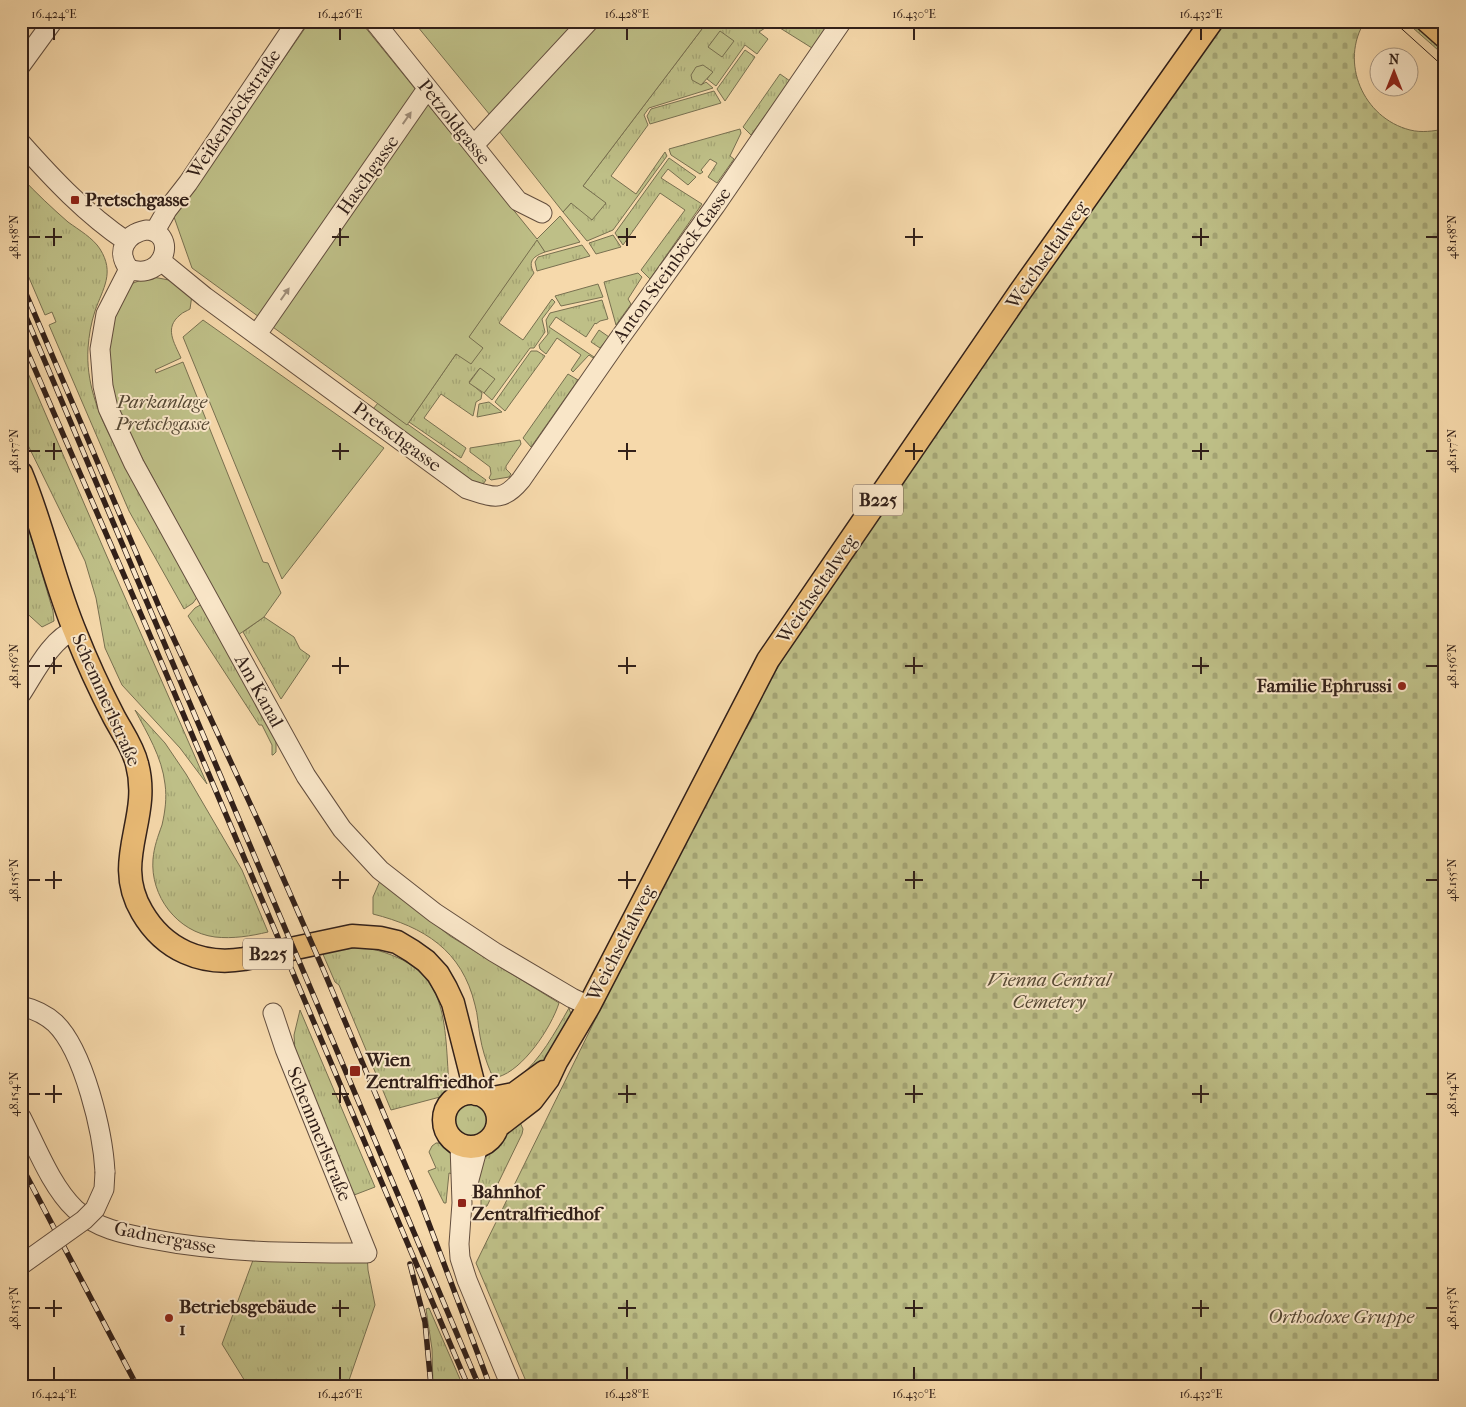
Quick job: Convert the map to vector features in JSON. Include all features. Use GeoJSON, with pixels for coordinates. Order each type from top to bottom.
{"type":"FeatureCollection","features":[{"type":"Feature","properties":{"kind":"main road","name":"Weichseltalweg"},"geometry":{"type":"LineString","coordinates":[[469,1145],[487,1142],[494,1135],[497,1127],[532,1100],[541,1090],[589,1006],[768,660],[1020,292],[1212,21]]}},
{"type":"Feature","properties":{"kind":"main road"},"geometry":{"type":"LineString","coordinates":[[1428,21],[1445,37]]}},
{"type":"Feature","properties":{"kind":"main road","name":"Schemmerlstraße"},"geometry":{"type":"LineString","coordinates":[[21,473],[36,510],[74,631],[92,672],[137,762],[142,796],[130,853],[130,877],[140,910],[148,923],[160,936],[174,946],[193,956],[210,960],[230,962],[352,936],[388,940],[412,951],[426,961],[438,974],[453,1003],[473,1097]]}},
{"type":"Feature","properties":{"kind":"main road","name":"Weichseltalweg"},"geometry":{"type":"LineString","coordinates":[[473,1097],[514,1094],[556,1062]]}},
{"type":"Feature","properties":{"kind":"main road"},"geometry":{"type":"LineString","coordinates":[[469,1145],[450,1137],[444,1124],[446,1109],[473,1097]]}},
{"type":"Feature","properties":{"kind":"main road","name":"B225"},"geometry":{"type":"LineString","coordinates":[[473,1097],[497,1112],[497,1127]]}},
{"type":"Feature","properties":{"kind":"street"},"geometry":{"type":"LineString","coordinates":[[21,65],[53,21]]}},
{"type":"Feature","properties":{"kind":"street","name":"Weißenböckstraße"},"geometry":{"type":"LineString","coordinates":[[155,231],[167,210],[188,183],[297,21]]}},
{"type":"Feature","properties":{"kind":"street","name":"Petzoldgasse"},"geometry":{"type":"LineString","coordinates":[[374,21],[518,201],[542,213]]}},
{"type":"Feature","properties":{"kind":"street"},"geometry":{"type":"LineString","coordinates":[[474,145],[589,21]]}},
{"type":"Feature","properties":{"kind":"street","name":"Anton-Steinböck-Gasse"},"geometry":{"type":"LineString","coordinates":[[494,498],[505,496],[520,480],[715,206],[842,21]]}},
{"type":"Feature","properties":{"kind":"street","name":"Haschgasse"},"geometry":{"type":"LineString","coordinates":[[257,334],[428,89]]}},
{"type":"Feature","properties":{"kind":"street"},"geometry":{"type":"LineString","coordinates":[[21,143],[75,200],[100,223],[126,241]]}},
{"type":"Feature","properties":{"kind":"street"},"geometry":{"type":"LineString","coordinates":[[139,231],[155,231],[162,238],[164,246],[164,256],[160,262],[153,268],[146,270],[129,269],[123,259],[123,248],[126,241],[139,231]]}},
{"type":"Feature","properties":{"kind":"street","name":"Pretschgasse"},"geometry":{"type":"LineString","coordinates":[[160,262],[468,489],[494,498]]}},
{"type":"Feature","properties":{"kind":"street","name":"Am Kanal"},"geometry":{"type":"LineString","coordinates":[[129,269],[106,314],[100,349],[103,386],[108,408],[138,472],[306,776],[342,829],[380,870],[435,913],[494,952],[589,1006]]}},
{"type":"Feature","properties":{"kind":"street"},"geometry":{"type":"LineString","coordinates":[[21,694],[50,651],[64,636],[74,631]]}},
{"type":"Feature","properties":{"kind":"street"},"geometry":{"type":"LineString","coordinates":[[21,1006],[41,1012],[55,1023],[64,1034],[76,1057],[94,1104],[100,1126],[105,1172],[104,1189],[95,1209],[84,1220],[21,1264]]}},
{"type":"Feature","properties":{"kind":"street","name":"Schemmerlstraße"},"geometry":{"type":"LineString","coordinates":[[273,1013],[366,1253]]}},
{"type":"Feature","properties":{"kind":"street","name":"Gadnergasse"},"geometry":{"type":"LineString","coordinates":[[21,1117],[54,1181],[65,1198],[82,1215],[96,1224],[133,1236],[191,1246],[256,1252],[366,1253]]}},
{"type":"Feature","properties":{"kind":"street"},"geometry":{"type":"LineString","coordinates":[[469,1145],[462,1203],[459,1249],[461,1264],[511,1386]]}},
{"type":"Feature","properties":{"kind":"green space"},"geometry":{"type":"Polygon","coordinates":[[[310,21],[360,21],[537,239],[560,216],[580,242],[545,252],[537,240],[469,337],[483,348],[471,364],[456,354],[407,425],[192,268],[174,217],[310,21]]]}},
{"type":"Feature","properties":{"kind":"green space"},"geometry":{"type":"Polygon","coordinates":[[[413,21],[577,21],[490,115],[413,21]]]}},
{"type":"Feature","properties":{"kind":"green space"},"geometry":{"type":"Polygon","coordinates":[[[599,21],[708,21],[583,186],[606,203],[592,220],[571,203],[563,212],[499,131],[599,21]]]}},
{"type":"Feature","properties":{"kind":"green space"},"geometry":{"type":"Polygon","coordinates":[[[708,21],[753,21],[758,25],[761,21],[765,21],[772,27],[765,28],[759,32],[768,39],[757,54],[745,45],[716,86],[707,79],[712,72],[701,85],[706,82],[713,88],[649,108],[644,115],[648,125],[611,176],[636,194],[665,152],[667,156],[613,230],[587,241],[563,212],[571,203],[606,204],[583,186],[708,21]]]}},
{"type":"Feature","properties":{"kind":"green space"},"geometry":{"type":"Polygon","coordinates":[[[785,21],[831,21],[812,48],[780,28],[785,21]]]}},
{"type":"Feature","properties":{"kind":"green space","name":"Vienna Central Cemetery"},"geometry":{"type":"Polygon","coordinates":[[[1225,21],[1365,21],[1358,37],[1354,54],[1355,70],[1360,86],[1368,101],[1379,114],[1394,124],[1410,130],[1423,132],[1445,129],[1445,1386],[528,1386],[476,1263],[714,777],[753,717],[753,714],[749,713],[822,597],[902,478],[1225,21]]]}},
{"type":"Feature","properties":{"kind":"green space"},"geometry":{"type":"Polygon","coordinates":[[[1405,21],[1420,21],[1441,47],[1438,50],[1405,21]]]}},
{"type":"Feature","properties":{"kind":"green space"},"geometry":{"type":"Polygon","coordinates":[[[720,31],[734,41],[722,57],[708,47],[720,31]]]}},
{"type":"Feature","properties":{"kind":"green space"},"geometry":{"type":"Polygon","coordinates":[[[745,50],[755,57],[725,101],[717,89],[745,50]]]}},
{"type":"Feature","properties":{"kind":"green space"},"geometry":{"type":"Polygon","coordinates":[[[703,65],[713,72],[701,85],[692,80],[691,75],[696,67],[703,65]]]}},
{"type":"Feature","properties":{"kind":"green space"},"geometry":{"type":"Polygon","coordinates":[[[780,74],[790,81],[751,135],[743,127],[780,74]]]}},
{"type":"Feature","properties":{"kind":"green space"},"geometry":{"type":"Polygon","coordinates":[[[714,91],[721,103],[650,124],[647,116],[651,109],[714,91]]]}},
{"type":"Feature","properties":{"kind":"green space"},"geometry":{"type":"Polygon","coordinates":[[[740,129],[741,133],[730,156],[734,159],[717,183],[708,177],[717,163],[710,159],[700,174],[671,155],[669,149],[740,129]]]}},
{"type":"Feature","properties":{"kind":"green space"},"geometry":{"type":"Polygon","coordinates":[[[669,158],[696,177],[688,185],[668,169],[661,178],[702,204],[650,279],[641,270],[685,210],[660,193],[623,245],[615,233],[669,158]]]}},
{"type":"Feature","properties":{"kind":"green space"},"geometry":{"type":"Polygon","coordinates":[[[21,177],[62,217],[94,241],[104,258],[107,266],[106,280],[90,329],[88,343],[91,384],[97,407],[112,440],[198,596],[193,603],[184,609],[129,511],[49,325],[56,322],[52,312],[45,315],[21,259],[21,177]]]}},
{"type":"Feature","properties":{"kind":"green space"},"geometry":{"type":"Polygon","coordinates":[[[613,235],[621,247],[596,254],[589,243],[613,235]]]}},
{"type":"Feature","properties":{"kind":"green space"},"geometry":{"type":"Polygon","coordinates":[[[537,239],[545,252],[533,260],[531,265],[534,273],[499,323],[523,340],[552,299],[555,302],[542,319],[545,332],[534,348],[530,348],[492,400],[484,393],[494,379],[479,369],[469,382],[482,393],[481,399],[476,402],[473,416],[441,394],[424,418],[466,448],[461,458],[409,422],[456,354],[483,348],[468,338],[537,239]]]}},
{"type":"Feature","properties":{"kind":"green space"},"geometry":{"type":"Polygon","coordinates":[[[582,245],[590,256],[537,271],[535,262],[538,257],[582,245]]]}},
{"type":"Feature","properties":{"kind":"green space"},"geometry":{"type":"Polygon","coordinates":[[[638,273],[642,277],[628,299],[631,304],[616,325],[604,282],[638,273]]]}},
{"type":"Feature","properties":{"kind":"green space","name":"Parkanlage Pretschgasse"},"geometry":{"type":"Polygon","coordinates":[[[153,277],[169,280],[192,295],[190,309],[175,320],[171,330],[173,341],[181,358],[155,370],[156,373],[183,362],[263,562],[268,563],[281,593],[264,617],[238,635],[140,454],[112,397],[106,358],[112,319],[131,284],[153,277]]]}},
{"type":"Feature","properties":{"kind":"green space"},"geometry":{"type":"Polygon","coordinates":[[[598,284],[603,297],[561,306],[555,296],[598,284]]]}},
{"type":"Feature","properties":{"kind":"green space"},"geometry":{"type":"Polygon","coordinates":[[[602,300],[608,319],[595,323],[586,337],[556,317],[549,327],[594,357],[593,358],[589,355],[573,372],[571,370],[581,355],[557,338],[546,354],[540,349],[539,345],[548,334],[546,320],[550,313],[602,300]]]}},
{"type":"Feature","properties":{"kind":"green space"},"geometry":{"type":"Polygon","coordinates":[[[203,320],[384,448],[282,579],[183,337],[203,320]]]}},
{"type":"Feature","properties":{"kind":"green space"},"geometry":{"type":"Polygon","coordinates":[[[599,330],[609,337],[600,348],[591,342],[599,330]]]}},
{"type":"Feature","properties":{"kind":"green space"},"geometry":{"type":"Polygon","coordinates":[[[531,351],[537,351],[545,356],[505,411],[495,402],[531,351]]]}},
{"type":"Feature","properties":{"kind":"green space"},"geometry":{"type":"Polygon","coordinates":[[[21,357],[207,784],[180,748],[122,685],[105,648],[96,598],[85,561],[21,431],[21,357]]]}},
{"type":"Feature","properties":{"kind":"green space"},"geometry":{"type":"Polygon","coordinates":[[[480,368],[495,379],[484,393],[469,383],[480,368]]]}},
{"type":"Feature","properties":{"kind":"green space"},"geometry":{"type":"Polygon","coordinates":[[[568,374],[578,380],[531,447],[523,438],[568,374]]]}},
{"type":"Feature","properties":{"kind":"green space"},"geometry":{"type":"Polygon","coordinates":[[[489,402],[502,412],[477,417],[479,404],[489,402]]]}},
{"type":"Feature","properties":{"kind":"green space"},"geometry":{"type":"Polygon","coordinates":[[[378,403],[486,480],[481,487],[373,409],[378,403]]]}},
{"type":"Feature","properties":{"kind":"green space"},"geometry":{"type":"Polygon","coordinates":[[[520,440],[521,444],[506,466],[506,469],[511,474],[509,477],[491,480],[489,478],[491,474],[490,467],[470,452],[470,448],[520,440]]]}},
{"type":"Feature","properties":{"kind":"green space"},"geometry":{"type":"Polygon","coordinates":[[[21,503],[53,611],[54,621],[42,627],[21,608],[21,503]]]}},
{"type":"Feature","properties":{"kind":"green space"},"geometry":{"type":"Polygon","coordinates":[[[202,604],[276,740],[276,752],[273,755],[272,745],[262,725],[259,725],[188,616],[195,608],[202,604]]]}},
{"type":"Feature","properties":{"kind":"green space"},"geometry":{"type":"Polygon","coordinates":[[[264,617],[294,637],[300,649],[310,656],[281,699],[243,632],[264,617]]]}},
{"type":"Feature","properties":{"kind":"green space"},"geometry":{"type":"Polygon","coordinates":[[[135,710],[165,743],[186,774],[242,870],[268,932],[228,938],[201,934],[178,920],[161,899],[153,873],[153,859],[164,815],[166,800],[165,784],[161,764],[135,710]]]}},
{"type":"Feature","properties":{"kind":"green space"},"geometry":{"type":"Polygon","coordinates":[[[380,881],[450,936],[559,1003],[543,1036],[517,1066],[498,1077],[491,1073],[483,1050],[476,1009],[469,986],[461,969],[450,955],[424,934],[409,926],[373,914],[373,897],[380,881]]]}},
{"type":"Feature","properties":{"kind":"green space"},"geometry":{"type":"Polygon","coordinates":[[[363,947],[391,955],[412,966],[427,979],[436,996],[446,1036],[449,1086],[440,1097],[391,1110],[339,985],[335,982],[322,952],[363,947]]]}},
{"type":"Feature","properties":{"kind":"green space"},"geometry":{"type":"Polygon","coordinates":[[[569,1008],[571,1014],[570,1021],[542,1065],[518,1078],[534,1063],[569,1008]]]}},
{"type":"Feature","properties":{"kind":"green space"},"geometry":{"type":"Polygon","coordinates":[[[300,1010],[375,1187],[349,1197],[295,1052],[294,1035],[300,1010]]]}},
{"type":"Feature","properties":{"kind":"green space"},"geometry":{"type":"Polygon","coordinates":[[[470,1100],[485,1106],[491,1121],[485,1136],[470,1142],[455,1136],[449,1121],[455,1106],[470,1100]]]}},
{"type":"Feature","properties":{"kind":"green space"},"geometry":{"type":"Polygon","coordinates":[[[518,1118],[523,1129],[522,1134],[487,1206],[481,1208],[481,1192],[476,1191],[476,1178],[482,1155],[497,1143],[505,1130],[518,1118]]]}},
{"type":"Feature","properties":{"kind":"green space"},"geometry":{"type":"Polygon","coordinates":[[[436,1143],[441,1143],[451,1152],[453,1160],[453,1174],[449,1173],[446,1203],[444,1203],[428,1171],[436,1168],[429,1152],[436,1143]]]}},
{"type":"Feature","properties":{"kind":"green space"},"geometry":{"type":"Polygon","coordinates":[[[256,1252],[367,1253],[368,1270],[375,1305],[347,1386],[248,1386],[222,1344],[256,1252]]]}},
{"type":"Feature","properties":{"kind":"green space"},"geometry":{"type":"Polygon","coordinates":[[[429,1308],[463,1386],[433,1386],[432,1349],[426,1309],[429,1308]]]}},
{"type":"Feature","properties":{"kind":"tram line"},"geometry":{"type":"LineString","coordinates":[[1393,21],[1445,68]]}},
{"type":"Feature","properties":{"kind":"railway"},"geometry":{"type":"LineString","coordinates":[[21,282],[160,609],[259,823],[323,969],[420,1200],[490,1386]]}},
{"type":"Feature","properties":{"kind":"railway"},"geometry":{"type":"LineString","coordinates":[[21,305],[479,1386]]}},
{"type":"Feature","properties":{"kind":"railway"},"geometry":{"type":"LineString","coordinates":[[21,337],[146,626],[468,1386]]}},
{"type":"Feature","properties":{"kind":"railway"},"geometry":{"type":"LineString","coordinates":[[21,1165],[137,1386]]}},
{"type":"Feature","properties":{"kind":"railway"},"geometry":{"type":"LineString","coordinates":[[410,1264],[425,1322],[431,1386]]}},
{"type":"Feature","properties":{"kind":"place","name":"Pretschgasse"},"geometry":{"type":"Point","coordinates":[75,200]}},
{"type":"Feature","properties":{"kind":"place","name":"Familie Ephrussi"},"geometry":{"type":"Point","coordinates":[1402,686]}},
{"type":"Feature","properties":{"kind":"place","name":"Wien Zentralfriedhof"},"geometry":{"type":"Point","coordinates":[355,1071]}},
{"type":"Feature","properties":{"kind":"place","name":"Bahnhof Zentralfriedhof"},"geometry":{"type":"Point","coordinates":[462,1203]}},
{"type":"Feature","properties":{"kind":"place","name":"Betriebsgebäude 1"},"geometry":{"type":"Point","coordinates":[169,1318]}},
{"type":"Feature","properties":{"kind":"park label","name":"Orthodoxe Gruppe"},"geometry":{"type":"Point","coordinates":[1341,1317]}}]}
